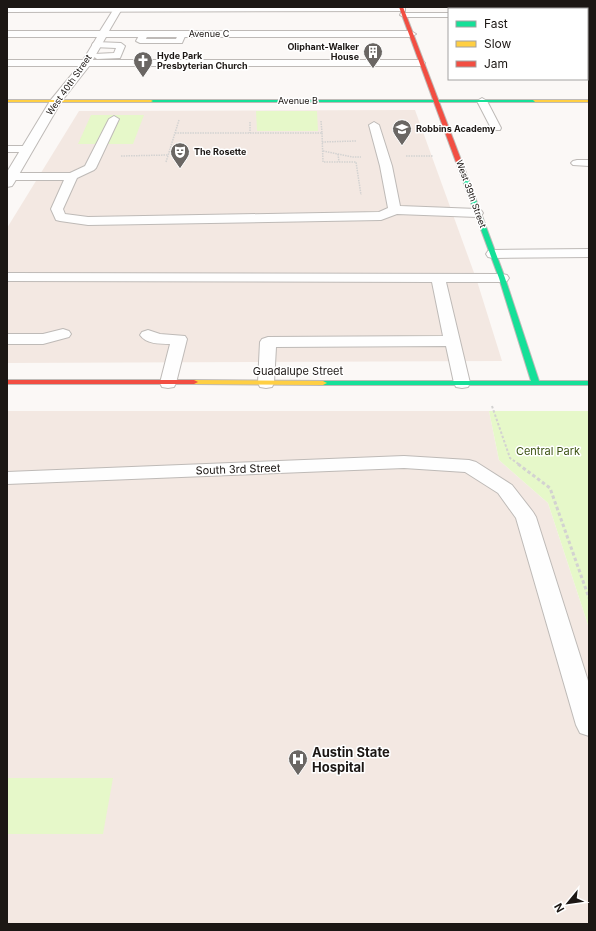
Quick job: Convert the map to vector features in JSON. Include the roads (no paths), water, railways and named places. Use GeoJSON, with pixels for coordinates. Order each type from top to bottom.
{"type":"FeatureCollection","features":[{"type":"Feature","properties":{"kind":"street","name":"West 40th Street"},"geometry":{"type":"LineString","coordinates":[[9,180],[56,101],[88,59],[118,9]]}},
{"type":"Feature","properties":{"kind":"street","name":"West 39th Street"},"geometry":{"type":"LineString","coordinates":[[403,10],[421,63],[502,278],[536,383]]}},
{"type":"Feature","properties":{"kind":"street","name":"Avenue C"},"geometry":{"type":"LineString","coordinates":[[7,34],[103,34],[142,37],[182,34],[411,34]]}},
{"type":"Feature","properties":{"kind":"street","name":"Avenue B"},"geometry":{"type":"LineString","coordinates":[[7,101],[589,101]]}},
{"type":"Feature","properties":{"kind":"street","name":"Guadalupe Street"},"geometry":{"type":"LineString","coordinates":[[7,382],[589,383]]}},
{"type":"Feature","properties":{"kind":"lane"},"geometry":{"type":"LineString","coordinates":[[7,10],[403,10],[448,15]]}},
{"type":"Feature","properties":{"kind":"lane"},"geometry":{"type":"LineString","coordinates":[[7,63],[117,56],[123,42],[142,37]]}},
{"type":"Feature","properties":{"kind":"lane"},"geometry":{"type":"LineString","coordinates":[[96,45],[121,46]]}},
{"type":"Feature","properties":{"kind":"lane"},"geometry":{"type":"LineString","coordinates":[[88,59],[421,63]]}},
{"type":"Feature","properties":{"kind":"lane"},"geometry":{"type":"LineString","coordinates":[[482,101],[496,128]]}},
{"type":"Feature","properties":{"kind":"lane"},"geometry":{"type":"LineString","coordinates":[[9,180],[72,176],[90,168],[114,119]]}},
{"type":"Feature","properties":{"kind":"lane"},"geometry":{"type":"LineString","coordinates":[[374,125],[395,210]]}},
{"type":"Feature","properties":{"kind":"lane"},"geometry":{"type":"LineString","coordinates":[[7,149],[28,149]]}},
{"type":"Feature","properties":{"kind":"lane"},"geometry":{"type":"LineString","coordinates":[[577,163],[589,163]]}},
{"type":"Feature","properties":{"kind":"lane"},"geometry":{"type":"LineString","coordinates":[[72,176],[56,209],[60,217],[88,222],[380,216],[395,210],[477,213]]}},
{"type":"Feature","properties":{"kind":"lane"},"geometry":{"type":"LineString","coordinates":[[493,254],[589,253]]}},
{"type":"Feature","properties":{"kind":"lane"},"geometry":{"type":"LineString","coordinates":[[7,277],[502,278]]}},
{"type":"Feature","properties":{"kind":"lane"},"geometry":{"type":"LineString","coordinates":[[438,278],[462,383]]}},
{"type":"Feature","properties":{"kind":"lane"},"geometry":{"type":"LineString","coordinates":[[7,339],[61,339]]}},
{"type":"Feature","properties":{"kind":"lane"},"geometry":{"type":"LineString","coordinates":[[151,339],[179,339],[168,383]]}},
{"type":"Feature","properties":{"kind":"lane"},"geometry":{"type":"LineString","coordinates":[[266,383],[268,342],[452,341]]}},
{"type":"Feature","properties":{"kind":"lane","name":"South 3rd Street"},"geometry":{"type":"LineString","coordinates":[[7,478],[404,462],[469,466],[505,489],[526,517],[589,725]]}},
{"type":"Feature","properties":{"kind":"place","name":"Oliphant-Walker House"},"geometry":{"type":"Point","coordinates":[373,69]}},
{"type":"Feature","properties":{"kind":"place","name":"Hyde Park Presbyterian Church"},"geometry":{"type":"Point","coordinates":[143,78]}},
{"type":"Feature","properties":{"kind":"place","name":"Robbins Academy"},"geometry":{"type":"Point","coordinates":[402,146]}},
{"type":"Feature","properties":{"kind":"place","name":"The Rosette"},"geometry":{"type":"Point","coordinates":[180,169]}},
{"type":"Feature","properties":{"kind":"place","name":"Austin State Hospital"},"geometry":{"type":"Point","coordinates":[298,776]}},
{"type":"Feature","properties":{"kind":"park label","name":"Central Park"},"geometry":{"type":"Point","coordinates":[548,451]}}]}
